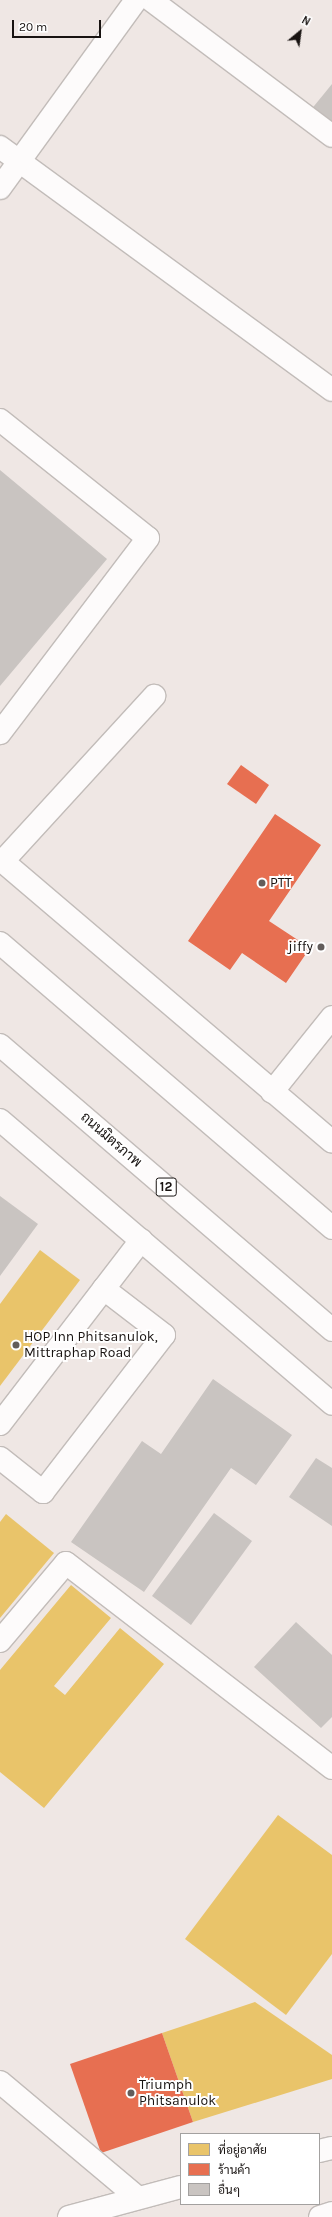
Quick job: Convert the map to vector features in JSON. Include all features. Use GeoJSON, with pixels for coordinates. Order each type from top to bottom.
{"type":"FeatureCollection","features":[{"type":"Feature","properties":{"kind":"main road"},"geometry":{"type":"LineString","coordinates":[[0,188],[136,0]]}},
{"type":"Feature","properties":{"kind":"main road"},"geometry":{"type":"LineString","coordinates":[[151,0],[332,136]]}},
{"type":"Feature","properties":{"kind":"main road"},"geometry":{"type":"LineString","coordinates":[[0,147],[332,390]]}},
{"type":"Feature","properties":{"kind":"main road"},"geometry":{"type":"LineString","coordinates":[[0,420],[148,538],[0,733]]}},
{"type":"Feature","properties":{"kind":"main road"},"geometry":{"type":"LineString","coordinates":[[154,696],[2,860],[332,1142]]}},
{"type":"Feature","properties":{"kind":"main road"},"geometry":{"type":"LineString","coordinates":[[0,943],[332,1228]]}},
{"type":"Feature","properties":{"kind":"main road"},"geometry":{"type":"LineString","coordinates":[[272,1092],[332,1017]]}},
{"type":"Feature","properties":{"kind":"main road","name":"ถนนมิตรภาพ"},"geometry":{"type":"LineString","coordinates":[[0,1045],[332,1330]]}},
{"type":"Feature","properties":{"kind":"main road"},"geometry":{"type":"LineString","coordinates":[[0,1120],[332,1404]]}},
{"type":"Feature","properties":{"kind":"main road"},"geometry":{"type":"LineString","coordinates":[[0,1424],[141,1240]]}},
{"type":"Feature","properties":{"kind":"main road"},"geometry":{"type":"LineString","coordinates":[[0,1458],[43,1492],[164,1334],[104,1289]]}},
{"type":"Feature","properties":{"kind":"main road"},"geometry":{"type":"LineString","coordinates":[[0,1641],[66,1563],[332,1768]]}},
{"type":"Feature","properties":{"kind":"main road"},"geometry":{"type":"LineString","coordinates":[[0,2082],[138,2198]]}},
{"type":"Feature","properties":{"kind":"main road"},"geometry":{"type":"LineString","coordinates":[[320,2152],[332,2148]]}},
{"type":"Feature","properties":{"kind":"main road"},"geometry":{"type":"LineString","coordinates":[[69,2217],[180,2187]]}},
{"type":"Feature","properties":{"kind":"building: ที่อยู่อาศัย","name":"HOP Inn Phitsanulok, Mittraphap Road"},"geometry":{"type":"Polygon","coordinates":[[[40,1250],[80,1280],[0,1386],[0,1304],[40,1250]]]}},
{"type":"Feature","properties":{"kind":"building: ที่อยู่อาศัย"},"geometry":{"type":"Polygon","coordinates":[[[6,1514],[54,1553],[0,1618],[0,1522],[6,1514]]]}},
{"type":"Feature","properties":{"kind":"building: ที่อยู่อาศัย"},"geometry":{"type":"Polygon","coordinates":[[[71,1585],[111,1618],[54,1686],[65,1695],[120,1628],[164,1664],[44,1808],[0,1772],[0,1670],[71,1585]]]}},
{"type":"Feature","properties":{"kind":"building: ที่อยู่อาศัย"},"geometry":{"type":"Polygon","coordinates":[[[278,1815],[332,1855],[332,1954],[286,2015],[185,1939],[278,1815]]]}},
{"type":"Feature","properties":{"kind":"building: ที่อยู่อาศัย"},"geometry":{"type":"Polygon","coordinates":[[[255,2002],[332,2055],[332,2079],[193,2122],[162,2033],[255,2002]]]}},
{"type":"Feature","properties":{"kind":"building: ร้านค้า"},"geometry":{"type":"Polygon","coordinates":[[[241,765],[269,785],[256,804],[227,784],[241,765]]]}},
{"type":"Feature","properties":{"kind":"building: ร้านค้า","name":"PTT"},"geometry":{"type":"Polygon","coordinates":[[[275,814],[321,845],[269,921],[310,948],[286,983],[242,953],[230,970],[188,941],[275,814]]]}},
{"type":"Feature","properties":{"kind":"building: ร้านค้า","name":"Triumph Phitsanulok"},"geometry":{"type":"Polygon","coordinates":[[[162,2033],[193,2122],[101,2153],[70,2064],[162,2033]]]}},
{"type":"Feature","properties":{"kind":"building: อื่นๆ"},"geometry":{"type":"Polygon","coordinates":[[[332,84],[332,127],[310,111],[332,84]]]}},
{"type":"Feature","properties":{"kind":"building: อื่นๆ"},"geometry":{"type":"Polygon","coordinates":[[[0,470],[107,559],[0,686],[0,470]]]}},
{"type":"Feature","properties":{"kind":"building: อื่นๆ"},"geometry":{"type":"Polygon","coordinates":[[[0,1196],[38,1224],[0,1276],[0,1196]]]}},
{"type":"Feature","properties":{"kind":"building: อื่นๆ"},"geometry":{"type":"Polygon","coordinates":[[[213,1379],[292,1435],[256,1485],[231,1468],[144,1592],[71,1542],[142,1441],[161,1454],[213,1379]]]}},
{"type":"Feature","properties":{"kind":"building: อื่นๆ"},"geometry":{"type":"Polygon","coordinates":[[[316,1458],[332,1468],[332,1526],[289,1497],[316,1458]]]}},
{"type":"Feature","properties":{"kind":"building: อื่นๆ"},"geometry":{"type":"Polygon","coordinates":[[[214,1513],[252,1541],[191,1625],[152,1596],[214,1513]]]}},
{"type":"Feature","properties":{"kind":"building: อื่นๆ"},"geometry":{"type":"Polygon","coordinates":[[[296,1622],[332,1655],[332,1717],[321,1728],[254,1667],[296,1622]]]}},
{"type":"Feature","properties":{"kind":"place","name":"PTT"},"geometry":{"type":"Point","coordinates":[262,883]}},
{"type":"Feature","properties":{"kind":"place","name":"jiffy"},"geometry":{"type":"Point","coordinates":[321,947]}},
{"type":"Feature","properties":{"kind":"place","name":"HOP Inn Phitsanulok, Mittraphap Road"},"geometry":{"type":"Point","coordinates":[16,1345]}},
{"type":"Feature","properties":{"kind":"place","name":"Triumph Phitsanulok"},"geometry":{"type":"Point","coordinates":[131,2093]}}]}
